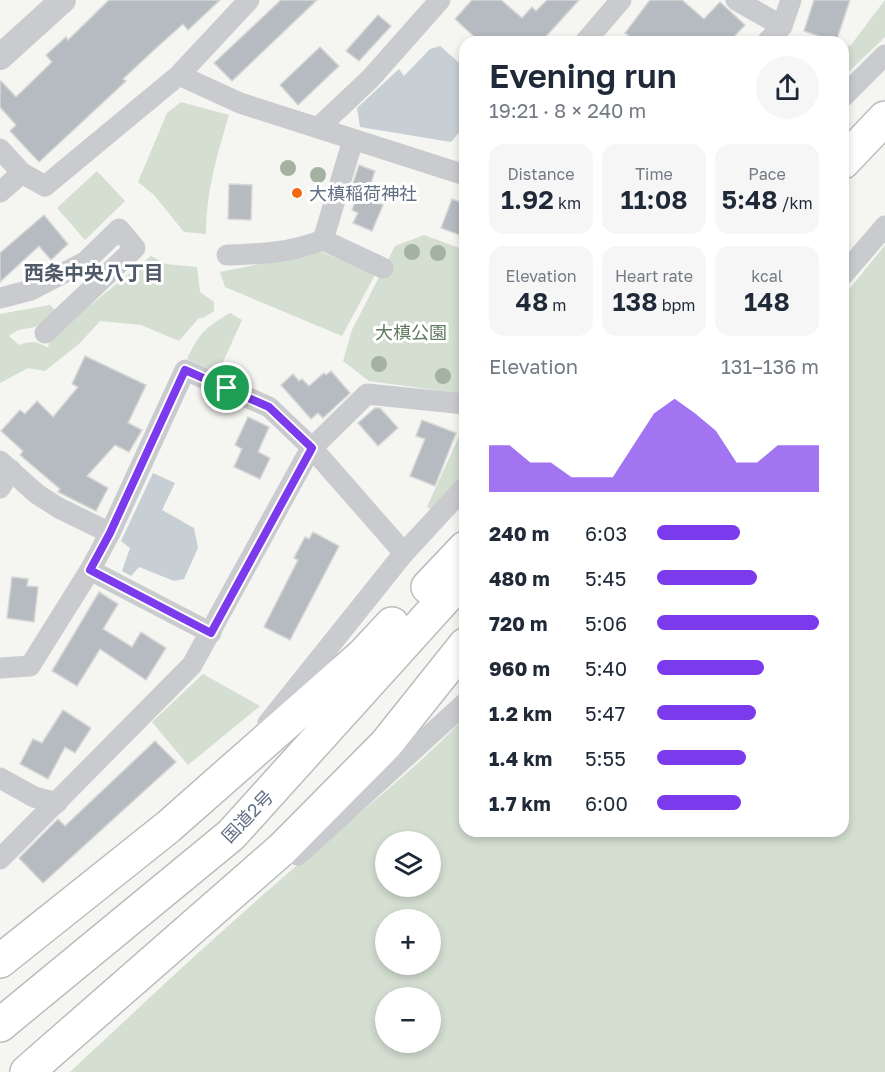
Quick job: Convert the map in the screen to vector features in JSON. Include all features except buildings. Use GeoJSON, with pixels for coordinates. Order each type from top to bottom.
{"type":"FeatureCollection","features":[{"type":"Feature","properties":{"kind":"highway"},"geometry":{"type":"LineString","coordinates":[[849,156],[885,118]]}},
{"type":"Feature","properties":{"kind":"highway"},"geometry":{"type":"LineString","coordinates":[[0,961],[168,827],[363,655],[459,554]]}},
{"type":"Feature","properties":{"kind":"highway","name":"国道2号"},"geometry":{"type":"LineString","coordinates":[[0,1025],[231,835],[459,583]]}},
{"type":"Feature","properties":{"kind":"highway"},"geometry":{"type":"LineString","coordinates":[[27,1072],[282,849],[386,744],[459,653]]}},
{"type":"Feature","properties":{"kind":"street"},"geometry":{"type":"LineString","coordinates":[[0,57],[63,0]]}},
{"type":"Feature","properties":{"kind":"street"},"geometry":{"type":"LineString","coordinates":[[0,149],[22,173],[45,186],[179,75],[249,0]]}},
{"type":"Feature","properties":{"kind":"street"},"geometry":{"type":"LineString","coordinates":[[319,127],[370,79],[440,0]]}},
{"type":"Feature","properties":{"kind":"street"},"geometry":{"type":"LineString","coordinates":[[590,36],[621,0]]}},
{"type":"Feature","properties":{"kind":"street"},"geometry":{"type":"LineString","coordinates":[[736,0],[782,26]]}},
{"type":"Feature","properties":{"kind":"street"},"geometry":{"type":"LineString","coordinates":[[773,36],[782,26],[791,0]]}},
{"type":"Feature","properties":{"kind":"street"},"geometry":{"type":"LineString","coordinates":[[849,91],[885,55]]}},
{"type":"Feature","properties":{"kind":"street"},"geometry":{"type":"LineString","coordinates":[[179,75],[240,103],[459,173]]}},
{"type":"Feature","properties":{"kind":"street"},"geometry":{"type":"LineString","coordinates":[[323,240],[353,140]]}},
{"type":"Feature","properties":{"kind":"street"},"geometry":{"type":"LineString","coordinates":[[0,192],[22,173]]}},
{"type":"Feature","properties":{"kind":"street"},"geometry":{"type":"LineString","coordinates":[[849,267],[885,226]]}},
{"type":"Feature","properties":{"kind":"street"},"geometry":{"type":"LineString","coordinates":[[0,298],[31,290],[85,262],[119,229],[135,248],[45,333]]}},
{"type":"Feature","properties":{"kind":"street"},"geometry":{"type":"LineString","coordinates":[[227,255],[275,254],[323,240],[383,268]]}},
{"type":"Feature","properties":{"kind":"street"},"geometry":{"type":"LineString","coordinates":[[0,668],[30,666],[90,570],[110,533],[185,370],[269,407],[312,448],[404,553]]}},
{"type":"Feature","properties":{"kind":"street"},"geometry":{"type":"LineString","coordinates":[[0,859],[192,665],[312,448],[367,394],[459,403]]}},
{"type":"Feature","properties":{"kind":"street"},"geometry":{"type":"LineString","coordinates":[[4,473],[59,508],[110,533]]}},
{"type":"Feature","properties":{"kind":"street"},"geometry":{"type":"LineString","coordinates":[[168,827],[250,745],[404,553],[459,493]]}},
{"type":"Feature","properties":{"kind":"street"},"geometry":{"type":"LineString","coordinates":[[90,570],[211,633]]}},
{"type":"Feature","properties":{"kind":"street"},"geometry":{"type":"LineString","coordinates":[[282,849],[298,855],[459,708]]}},
{"type":"Feature","properties":{"kind":"street"},"geometry":{"type":"LineString","coordinates":[[0,778],[34,797],[57,803]]}},
{"type":"Feature","properties":{"kind":"green space"},"geometry":{"type":"Polygon","coordinates":[[[885,0],[885,37],[849,71],[849,46],[885,0]]]}},
{"type":"Feature","properties":{"kind":"green space"},"geometry":{"type":"Polygon","coordinates":[[[181,102],[229,115],[210,188],[206,234],[184,232],[154,195],[138,182],[167,113],[181,102]]]}},
{"type":"Feature","properties":{"kind":"green space"},"geometry":{"type":"Polygon","coordinates":[[[97,171],[125,201],[85,240],[57,208],[97,171]]]}},
{"type":"Feature","properties":{"kind":"green space","name":"大槙公園"},"geometry":{"type":"Polygon","coordinates":[[[424,235],[459,248],[459,393],[369,381],[343,361],[352,330],[395,246],[424,235]]]}},
{"type":"Feature","properties":{"kind":"green space"},"geometry":{"type":"Polygon","coordinates":[[[885,245],[885,1072],[70,1072],[238,917],[404,776],[459,723],[459,837],[849,837],[849,290],[885,245]]]}},
{"type":"Feature","properties":{"kind":"green space"},"geometry":{"type":"Polygon","coordinates":[[[321,252],[376,273],[342,336],[225,287],[220,272],[321,252]]]}},
{"type":"Feature","properties":{"kind":"green space"},"geometry":{"type":"Polygon","coordinates":[[[151,256],[166,264],[197,267],[200,292],[214,302],[214,311],[199,318],[179,341],[141,325],[100,321],[80,343],[45,371],[28,368],[0,383],[0,314],[50,305],[56,311],[35,327],[18,330],[9,336],[19,345],[34,342],[48,348],[49,343],[88,307],[151,256]]]}},
{"type":"Feature","properties":{"kind":"green space"},"geometry":{"type":"Polygon","coordinates":[[[230,313],[242,320],[218,373],[187,359],[204,332],[230,313]]]}},
{"type":"Feature","properties":{"kind":"green space"},"geometry":{"type":"Polygon","coordinates":[[[459,436],[459,479],[432,510],[427,507],[459,436]]]}},
{"type":"Feature","properties":{"kind":"green space"},"geometry":{"type":"Polygon","coordinates":[[[203,674],[260,706],[188,765],[152,722],[203,674]]]}},
{"type":"Feature","properties":{"kind":"shaded area"},"geometry":{"type":"Polygon","coordinates":[[[440,46],[459,63],[459,132],[451,142],[360,127],[357,108],[399,69],[404,76],[430,49],[440,46]]]}},
{"type":"Feature","properties":{"kind":"shaded area"},"geometry":{"type":"Polygon","coordinates":[[[153,473],[175,483],[162,510],[194,528],[198,548],[184,579],[174,581],[139,567],[131,576],[122,571],[130,548],[121,541],[153,473]]]}},
{"type":"Feature","properties":{"kind":"place","name":"大槙稲荷神社"},"geometry":{"type":"Point","coordinates":[297,193]}},
{"type":"Feature","properties":{"kind":"district","name":"西条中央八丁目"},"geometry":{"type":"Point","coordinates":[94,272]}},
{"type":"Feature","properties":{"kind":"route"},"geometry":{"type":"LineString","coordinates":[[185,370],[227,388],[269,407],[312,448],[211,633],[90,570],[110,533],[185,370]]}}]}
